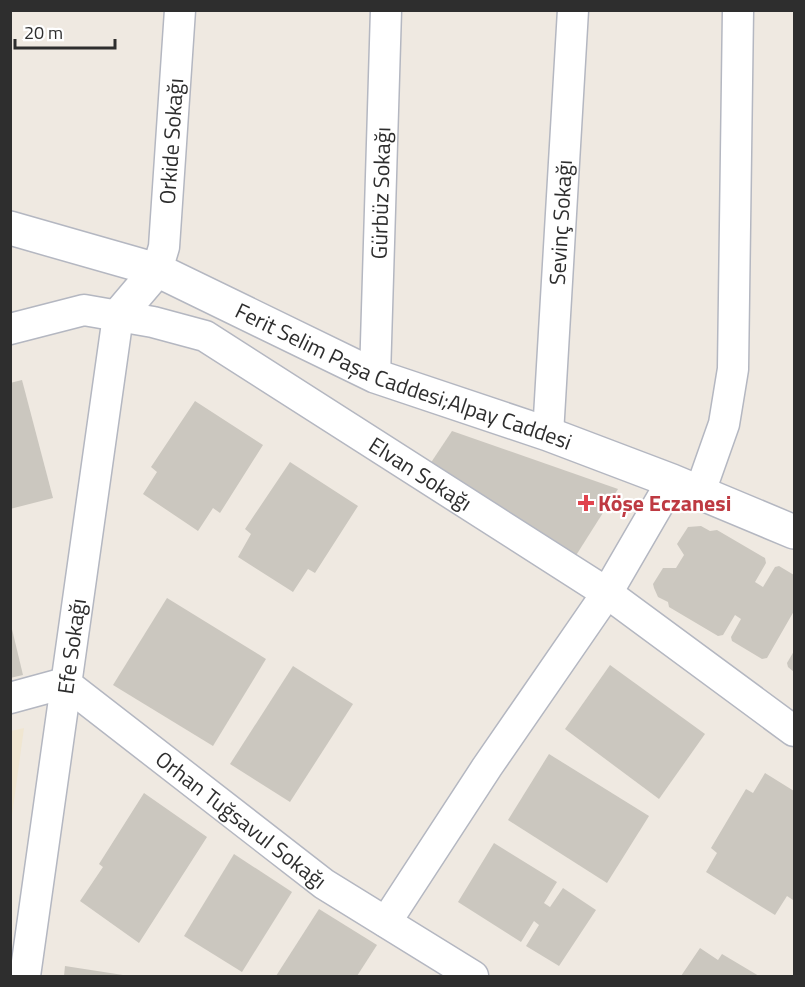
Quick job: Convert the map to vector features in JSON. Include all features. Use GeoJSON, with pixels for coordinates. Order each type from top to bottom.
{"type":"FeatureCollection","features":[{"type":"Feature","properties":{"kind":"main road","name":"Ferit Selim Paşa Caddesi;Alpay Caddesi"},"geometry":{"type":"LineString","coordinates":[[10,228],[157,270],[375,376],[548,434],[686,486],[795,532]]}},
{"type":"Feature","properties":{"kind":"main road"},"geometry":{"type":"LineString","coordinates":[[118,316],[157,270]]}},
{"type":"Feature","properties":{"kind":"street","name":"Orkide Sokağı"},"geometry":{"type":"LineString","coordinates":[[157,270],[164,247],[180,10]]}},
{"type":"Feature","properties":{"kind":"street","name":"Gürbüz Sokağı"},"geometry":{"type":"LineString","coordinates":[[375,376],[386,10]]}},
{"type":"Feature","properties":{"kind":"street","name":"Sevinç Sokağı"},"geometry":{"type":"LineString","coordinates":[[548,434],[573,10]]}},
{"type":"Feature","properties":{"kind":"street"},"geometry":{"type":"LineString","coordinates":[[386,922],[487,767],[607,593],[686,486],[724,424],[733,369],[738,10]]}},
{"type":"Feature","properties":{"kind":"street","name":"Elvan Sokağı"},"geometry":{"type":"LineString","coordinates":[[10,329],[84,310],[153,322],[205,336],[607,593],[795,730]]}},
{"type":"Feature","properties":{"kind":"street","name":"Efe Sokağı"},"geometry":{"type":"LineString","coordinates":[[25,976],[118,316]]}},
{"type":"Feature","properties":{"kind":"street"},"geometry":{"type":"LineString","coordinates":[[10,698],[65,683]]}},
{"type":"Feature","properties":{"kind":"street","name":"Orhan Tuğsavul Sokağı"},"geometry":{"type":"LineString","coordinates":[[65,683],[324,884],[473,976]]}},
{"type":"Feature","properties":{"kind":"shaded area"},"geometry":{"type":"Polygon","coordinates":[[[24,728],[11,823],[11,731],[24,728]]]}},
{"type":"Feature","properties":{"kind":"building"},"geometry":{"type":"Polygon","coordinates":[[[22,380],[53,498],[10,509],[10,383],[22,380]]]}},
{"type":"Feature","properties":{"kind":"building"},"geometry":{"type":"Polygon","coordinates":[[[195,401],[263,445],[220,513],[213,508],[198,531],[143,494],[157,472],[151,467],[195,401]]]}},
{"type":"Feature","properties":{"kind":"building"},"geometry":{"type":"Polygon","coordinates":[[[452,431],[618,489],[575,557],[430,464],[452,431]]]}},
{"type":"Feature","properties":{"kind":"building"},"geometry":{"type":"Polygon","coordinates":[[[290,462],[358,506],[315,573],[308,569],[293,592],[238,557],[251,534],[245,529],[290,462]]]}},
{"type":"Feature","properties":{"kind":"building"},"geometry":{"type":"Polygon","coordinates":[[[701,526],[710,531],[717,530],[765,558],[766,563],[755,582],[763,587],[775,567],[779,566],[794,575],[794,611],[767,658],[762,659],[732,641],[731,637],[741,619],[735,615],[723,635],[718,636],[669,607],[668,602],[658,597],[653,584],[663,568],[676,568],[684,555],[677,544],[688,527],[701,526]]]}},
{"type":"Feature","properties":{"kind":"building"},"geometry":{"type":"Polygon","coordinates":[[[167,598],[266,659],[213,746],[113,685],[167,598]]]}},
{"type":"Feature","properties":{"kind":"building"},"geometry":{"type":"Polygon","coordinates":[[[10,626],[23,675],[10,678],[10,626]]]}},
{"type":"Feature","properties":{"kind":"building"},"geometry":{"type":"Polygon","coordinates":[[[794,651],[794,672],[787,663],[794,651]]]}},
{"type":"Feature","properties":{"kind":"building"},"geometry":{"type":"Polygon","coordinates":[[[610,665],[705,734],[659,799],[565,729],[610,665]]]}},
{"type":"Feature","properties":{"kind":"building"},"geometry":{"type":"Polygon","coordinates":[[[293,666],[353,704],[290,802],[230,764],[293,666]]]}},
{"type":"Feature","properties":{"kind":"building"},"geometry":{"type":"Polygon","coordinates":[[[549,754],[649,816],[607,883],[508,820],[549,754]]]}},
{"type":"Feature","properties":{"kind":"building"},"geometry":{"type":"Polygon","coordinates":[[[765,773],[794,791],[794,897],[793,900],[787,896],[775,915],[706,872],[717,853],[711,848],[746,789],[753,793],[765,773]]]}},
{"type":"Feature","properties":{"kind":"building"},"geometry":{"type":"Polygon","coordinates":[[[144,793],[207,837],[139,943],[80,901],[103,867],[99,864],[144,793]]]}},
{"type":"Feature","properties":{"kind":"building"},"geometry":{"type":"Polygon","coordinates":[[[494,843],[557,882],[544,903],[550,907],[563,888],[596,910],[559,966],[526,946],[539,925],[534,921],[521,942],[458,902],[494,843]]]}},
{"type":"Feature","properties":{"kind":"building"},"geometry":{"type":"Polygon","coordinates":[[[234,854],[292,892],[242,972],[184,936],[234,854]]]}},
{"type":"Feature","properties":{"kind":"building"},"geometry":{"type":"Polygon","coordinates":[[[319,909],[377,945],[357,976],[276,976],[319,909]]]}},
{"type":"Feature","properties":{"kind":"building"},"geometry":{"type":"Polygon","coordinates":[[[700,948],[718,960],[722,954],[759,976],[681,976],[700,948]]]}},
{"type":"Feature","properties":{"kind":"building"},"geometry":{"type":"Polygon","coordinates":[[[65,966],[123,975],[123,976],[64,976],[65,966]]]}},
{"type":"Feature","properties":{"kind":"place","name":"Köşe Eczanesi"},"geometry":{"type":"Point","coordinates":[586,503]}}]}
